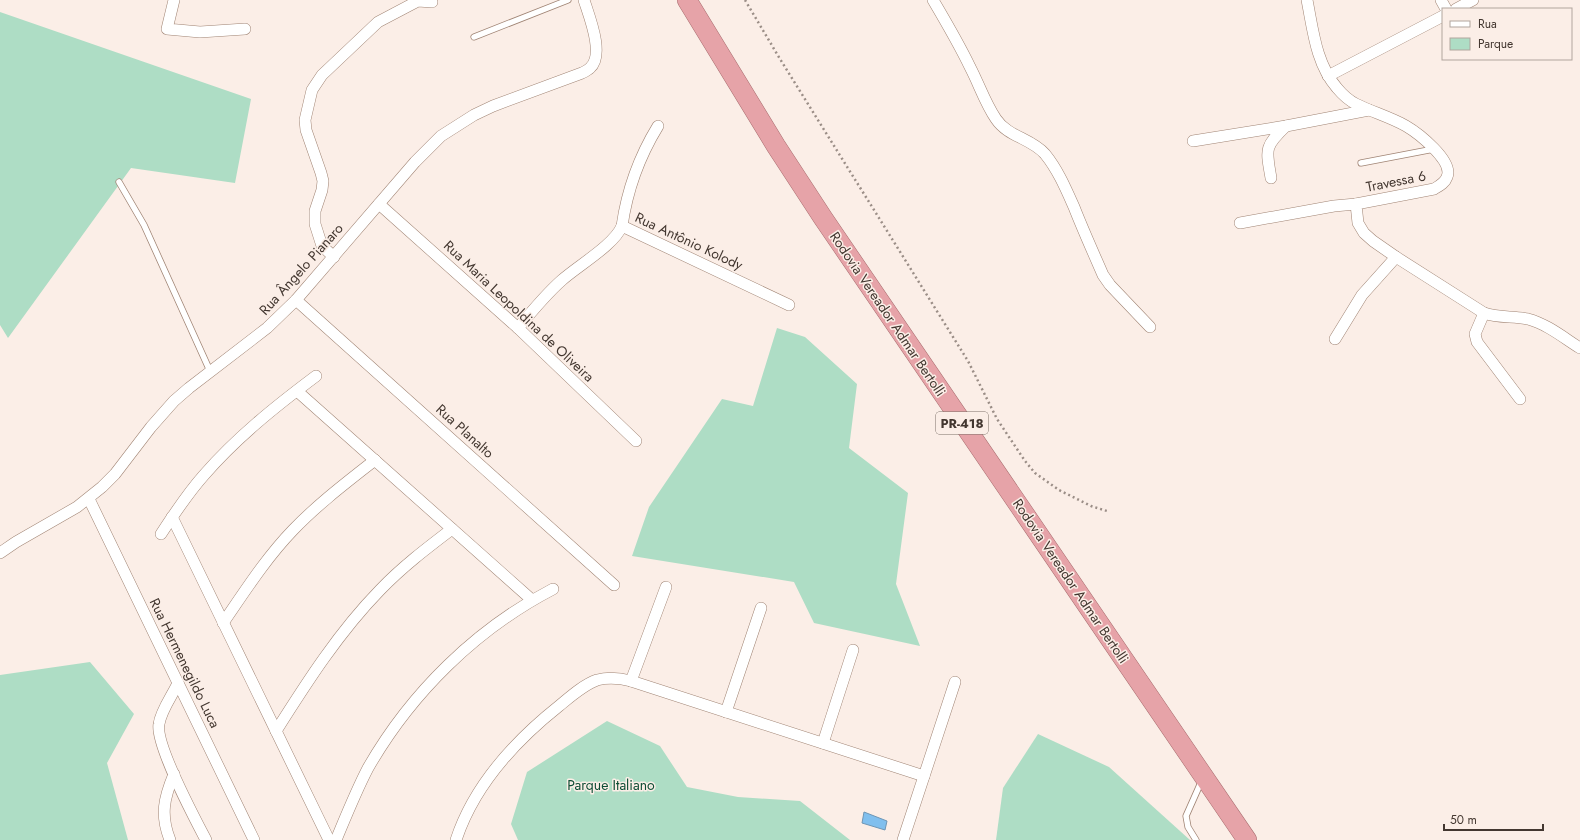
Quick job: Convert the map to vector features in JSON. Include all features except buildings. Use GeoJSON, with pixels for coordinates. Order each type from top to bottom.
{"type":"FeatureCollection","features":[{"type":"Feature","properties":{"kind":"highway","name":"Rodovia Vereador Admar Bertolli"},"geometry":{"type":"LineString","coordinates":[[687,0],[772,140],[823,218],[1247,840]]}},
{"type":"Feature","properties":{"kind":"street"},"geometry":{"type":"LineString","coordinates":[[174,0],[167,29],[200,32],[245,29]]}},
{"type":"Feature","properties":{"kind":"street","name":"Rua Ângelo Pianaro"},"geometry":{"type":"LineString","coordinates":[[0,553],[89,499],[115,474],[151,427],[174,401],[210,371],[263,332],[296,300],[427,149],[441,136],[457,125],[493,106],[582,73],[590,68],[596,54],[596,46],[584,0]]}},
{"type":"Feature","properties":{"kind":"street"},"geometry":{"type":"LineString","coordinates":[[933,0],[963,51],[989,107],[997,120],[1013,135],[1035,145],[1044,153],[1054,166],[1063,183],[1103,275],[1110,285],[1150,327]]}},
{"type":"Feature","properties":{"kind":"street","name":"Travessa 6"},"geometry":{"type":"LineString","coordinates":[[1307,0],[1316,45],[1328,76],[1344,96],[1369,110],[1406,126],[1419,135],[1435,149],[1445,161],[1448,169],[1448,177],[1442,185],[1434,189],[1425,192],[1356,204],[1358,223],[1364,232],[1383,249],[1396,258],[1484,313],[1536,322],[1580,348]]}},
{"type":"Feature","properties":{"kind":"street"},"geometry":{"type":"LineString","coordinates":[[1458,8],[1473,0]]}},
{"type":"Feature","properties":{"kind":"street"},"geometry":{"type":"LineString","coordinates":[[334,257],[322,246],[315,224],[315,211],[322,190],[323,181],[322,173],[306,130],[305,120],[312,90],[322,75],[378,22],[418,1],[432,2]]}},
{"type":"Feature","properties":{"kind":"street"},"geometry":{"type":"LineString","coordinates":[[1328,76],[1442,17]]}},
{"type":"Feature","properties":{"kind":"street"},"geometry":{"type":"LineString","coordinates":[[1193,141],[1286,126],[1369,110]]}},
{"type":"Feature","properties":{"kind":"street"},"geometry":{"type":"LineString","coordinates":[[622,226],[628,194],[640,160],[658,126]]}},
{"type":"Feature","properties":{"kind":"street"},"geometry":{"type":"LineString","coordinates":[[1271,178],[1268,149],[1270,142],[1286,126]]}},
{"type":"Feature","properties":{"kind":"street","name":"Rua Maria Leopoldina de Oliveira"},"geometry":{"type":"LineString","coordinates":[[379,204],[518,328],[636,441]]}},
{"type":"Feature","properties":{"kind":"street"},"geometry":{"type":"LineString","coordinates":[[1240,223],[1334,206],[1356,204]]}},
{"type":"Feature","properties":{"kind":"street","name":"Rua Antônio Kolody"},"geometry":{"type":"LineString","coordinates":[[518,328],[549,292],[577,267],[615,238],[622,226],[789,305]]}},
{"type":"Feature","properties":{"kind":"street"},"geometry":{"type":"LineString","coordinates":[[1334,339],[1362,295],[1396,258]]}},
{"type":"Feature","properties":{"kind":"street","name":"Rua Planalto"},"geometry":{"type":"LineString","coordinates":[[296,300],[614,585]]}},
{"type":"Feature","properties":{"kind":"street"},"geometry":{"type":"LineString","coordinates":[[1484,313],[1476,334],[1477,342],[1520,399]]}},
{"type":"Feature","properties":{"kind":"street"},"geometry":{"type":"LineString","coordinates":[[161,534],[199,481],[220,458],[253,426],[316,376]]}},
{"type":"Feature","properties":{"kind":"street"},"geometry":{"type":"LineString","coordinates":[[297,391],[532,600]]}},
{"type":"Feature","properties":{"kind":"street"},"geometry":{"type":"LineString","coordinates":[[223,623],[266,562],[292,531],[318,506],[375,460]]}},
{"type":"Feature","properties":{"kind":"street","name":"Rua Hermenegildo Luca"},"geometry":{"type":"LineString","coordinates":[[89,499],[254,840]]}},
{"type":"Feature","properties":{"kind":"street"},"geometry":{"type":"LineString","coordinates":[[172,517],[329,840]]}},
{"type":"Feature","properties":{"kind":"street"},"geometry":{"type":"LineString","coordinates":[[276,731],[317,668],[360,612],[402,569],[452,529]]}},
{"type":"Feature","properties":{"kind":"street"},"geometry":{"type":"LineString","coordinates":[[630,681],[666,587]]}},
{"type":"Feature","properties":{"kind":"street"},"geometry":{"type":"LineString","coordinates":[[336,840],[357,790],[369,768],[406,713],[449,664],[474,641],[501,620],[532,600],[553,589]]}},
{"type":"Feature","properties":{"kind":"street"},"geometry":{"type":"LineString","coordinates":[[726,712],[761,608]]}},
{"type":"Feature","properties":{"kind":"street"},"geometry":{"type":"LineString","coordinates":[[823,743],[853,650]]}},
{"type":"Feature","properties":{"kind":"street"},"geometry":{"type":"LineString","coordinates":[[456,840],[472,803],[484,784],[520,740],[541,720],[567,699],[596,681],[607,678],[630,681],[924,776]]}},
{"type":"Feature","properties":{"kind":"street"},"geometry":{"type":"LineString","coordinates":[[903,840],[955,682]]}},
{"type":"Feature","properties":{"kind":"street"},"geometry":{"type":"LineString","coordinates":[[178,683],[160,719],[158,734],[174,774],[206,840]]}},
{"type":"Feature","properties":{"kind":"street"},"geometry":{"type":"LineString","coordinates":[[170,840],[165,823],[164,807],[166,793],[174,774]]}},
{"type":"Feature","properties":{"kind":"lane"},"geometry":{"type":"LineString","coordinates":[[474,37],[568,0]]}},
{"type":"Feature","properties":{"kind":"lane"},"geometry":{"type":"LineString","coordinates":[[1361,163],[1435,149]]}},
{"type":"Feature","properties":{"kind":"lane"},"geometry":{"type":"LineString","coordinates":[[119,182],[144,225],[210,371]]}},
{"type":"Feature","properties":{"kind":"lane"},"geometry":{"type":"LineString","coordinates":[[1196,840],[1188,827],[1186,816],[1204,777]]}},
{"type":"Feature","properties":{"kind":"path"},"geometry":{"type":"LineString","coordinates":[[745,0],[784,66],[968,362],[997,419],[1025,462],[1035,473],[1059,490],[1091,506],[1107,511]]}},
{"type":"Feature","properties":{"kind":"green space"},"geometry":{"type":"Polygon","coordinates":[[[0,12],[251,99],[235,183],[131,168],[8,338],[0,325],[0,12]]]}},
{"type":"Feature","properties":{"kind":"green space"},"geometry":{"type":"Polygon","coordinates":[[[777,328],[805,337],[857,384],[849,448],[908,493],[896,584],[920,646],[814,623],[794,582],[632,556],[649,507],[722,399],[753,406],[777,328]]]}},
{"type":"Feature","properties":{"kind":"green space"},"geometry":{"type":"Polygon","coordinates":[[[90,662],[134,714],[107,763],[128,840],[0,840],[0,675],[90,662]]]}},
{"type":"Feature","properties":{"kind":"green space","name":"Parque Italiano"},"geometry":{"type":"Polygon","coordinates":[[[607,721],[660,746],[687,787],[738,797],[800,801],[850,840],[518,840],[511,824],[527,772],[607,721]]]}},
{"type":"Feature","properties":{"kind":"green space"},"geometry":{"type":"Polygon","coordinates":[[[1038,734],[1109,767],[1190,840],[996,840],[1003,788],[1038,734]]]}},
{"type":"Feature","properties":{"kind":"water"},"geometry":{"type":"Polygon","coordinates":[[[864,812],[887,821],[885,830],[862,823],[864,812]]]}}]}
